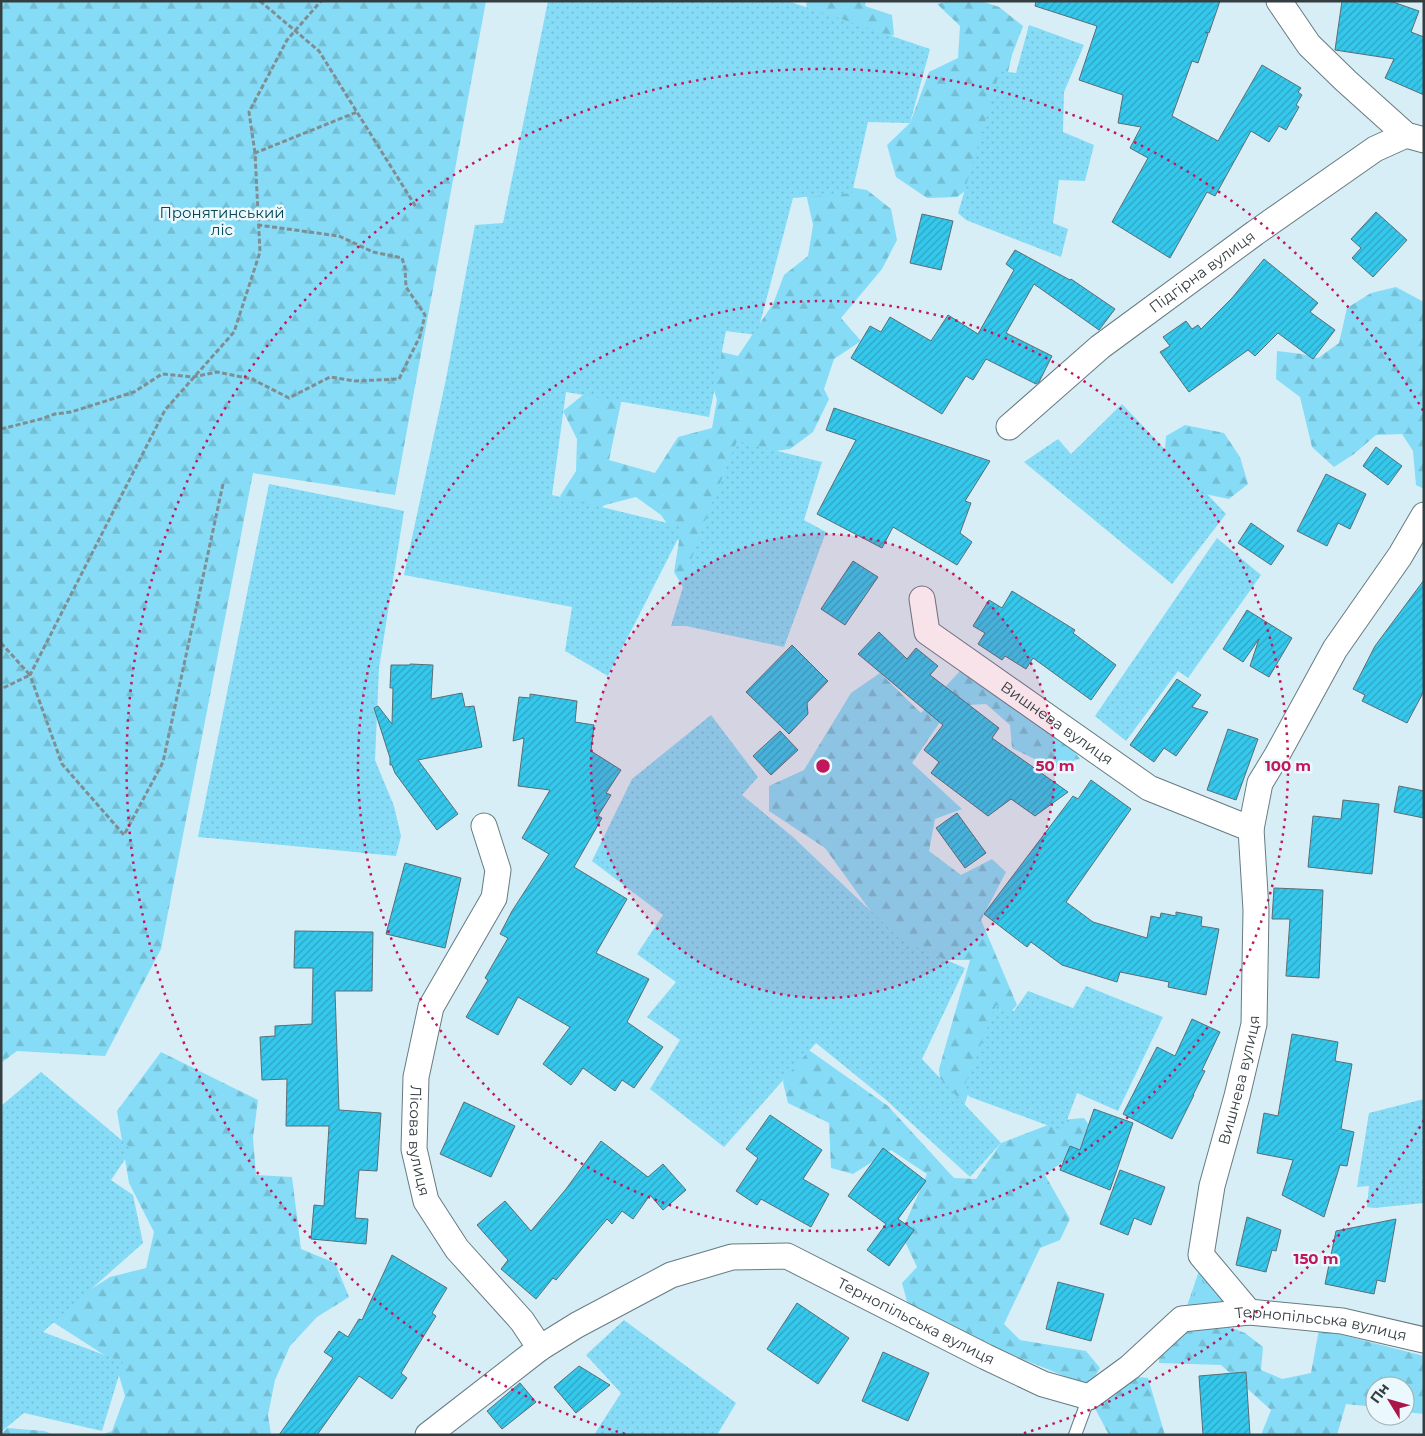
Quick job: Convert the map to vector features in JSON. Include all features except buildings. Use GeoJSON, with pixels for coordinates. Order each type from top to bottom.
{"type":"FeatureCollection","features":[{"type":"Feature","properties":{"kind":"street","name":"Підгірна вулиця"},"geometry":{"type":"LineString","coordinates":[[1279,1],[1309,45],[1346,81],[1415,138]]}},
{"type":"Feature","properties":{"kind":"street","name":"Підгірна вулиця"},"geometry":{"type":"LineString","coordinates":[[1009,427],[1100,348],[1255,233],[1375,149],[1415,138]]}},
{"type":"Feature","properties":{"kind":"street","name":"Вишнева вулиця"},"geometry":{"type":"LineString","coordinates":[[1249,1312],[1201,1255],[1212,1186],[1237,1096],[1254,1024],[1256,910],[1251,829],[1260,783],[1335,649],[1400,556],[1424,515]]}},
{"type":"Feature","properties":{"kind":"street","name":"Вишнева вулиця"},"geometry":{"type":"LineString","coordinates":[[922,599],[927,632],[1149,788],[1251,829]]}},
{"type":"Feature","properties":{"kind":"street","name":"Лісова вулиця"},"geometry":{"type":"LineString","coordinates":[[484,826],[498,870],[494,898],[430,1007],[416,1077],[414,1148],[426,1201],[457,1249],[522,1322],[540,1348]]}},
{"type":"Feature","properties":{"kind":"street","name":"Тернопільська вулиця"},"geometry":{"type":"LineString","coordinates":[[428,1435],[540,1348],[577,1325],[671,1275],[732,1257],[786,1256],[1043,1384],[1090,1397],[1130,1367],[1182,1320],[1249,1312],[1342,1321],[1424,1340]]}},
{"type":"Feature","properties":{"kind":"lane"},"geometry":{"type":"LineString","coordinates":[[1074,1435],[1090,1397]]}},
{"type":"Feature","properties":{"kind":"path"},"geometry":{"type":"LineString","coordinates":[[260,1],[319,51],[416,207]]}},
{"type":"Feature","properties":{"kind":"path"},"geometry":{"type":"LineString","coordinates":[[1,689],[30,674],[165,410],[234,332],[260,252],[255,153],[249,112],[287,40],[321,1]]}},
{"type":"Feature","properties":{"kind":"path"},"geometry":{"type":"LineString","coordinates":[[255,153],[357,112]]}},
{"type":"Feature","properties":{"kind":"path"},"geometry":{"type":"LineString","coordinates":[[1,429],[55,414],[71,412],[134,392],[162,374],[193,377],[217,372],[252,379],[289,398],[330,377],[355,381],[399,379],[420,336],[425,315],[406,287],[405,268],[402,258],[373,252],[339,236],[258,225]]}},
{"type":"Feature","properties":{"kind":"path"},"geometry":{"type":"LineString","coordinates":[[1,643],[30,674],[62,764],[124,835],[163,762],[223,484]]}},
{"type":"Feature","properties":{"kind":"green space","name":"Пронятинський ліс"},"geometry":{"type":"Polygon","coordinates":[[[1,1],[486,1],[395,495],[253,473],[161,949],[105,1056],[17,1051],[1,1063],[1,1]]]}},
{"type":"Feature","properties":{"kind":"green space"},"geometry":{"type":"Polygon","coordinates":[[[548,1],[788,1],[930,49],[910,123],[868,122],[852,193],[793,198],[757,335],[726,331],[709,417],[566,392],[552,495],[684,527],[608,676],[565,651],[572,607],[404,575],[446,379],[475,225],[503,223],[548,1]]]}},
{"type":"Feature","properties":{"kind":"green space"},"geometry":{"type":"Polygon","coordinates":[[[806,1],[866,1],[865,6],[892,15],[894,35],[873,40],[808,19],[806,1]]]}},
{"type":"Feature","properties":{"kind":"green space"},"geometry":{"type":"Polygon","coordinates":[[[949,1],[981,1],[999,7],[1023,26],[1012,55],[983,178],[957,197],[927,198],[896,177],[887,145],[910,123],[929,72],[958,58],[960,26],[937,4],[949,1]]]}},
{"type":"Feature","properties":{"kind":"green space"},"geometry":{"type":"Polygon","coordinates":[[[1029,25],[1084,45],[1064,92],[1063,132],[1094,145],[1085,181],[1059,180],[1053,223],[1068,229],[1061,257],[966,220],[958,213],[1000,71],[1016,73],[1029,25]]]}},
{"type":"Feature","properties":{"kind":"green space"},"geometry":{"type":"Polygon","coordinates":[[[836,185],[867,190],[891,209],[897,240],[882,269],[841,318],[861,341],[834,359],[824,389],[829,399],[813,432],[790,449],[755,454],[690,599],[674,572],[679,541],[661,515],[636,497],[605,505],[578,522],[560,496],[576,471],[577,439],[563,411],[594,386],[622,398],[609,460],[655,473],[678,437],[712,428],[717,400],[710,378],[717,351],[738,356],[773,304],[784,275],[808,256],[813,225],[806,194],[836,185]]]}},
{"type":"Feature","properties":{"kind":"green space"},"geometry":{"type":"Polygon","coordinates":[[[1396,287],[1422,301],[1424,305],[1424,489],[1416,485],[1413,451],[1402,434],[1376,435],[1354,454],[1334,467],[1312,447],[1300,397],[1276,379],[1277,351],[1318,358],[1339,343],[1347,308],[1371,293],[1396,287]]]}},
{"type":"Feature","properties":{"kind":"green space"},"geometry":{"type":"Polygon","coordinates":[[[1122,404],[1226,514],[1172,584],[1024,462],[1058,439],[1071,454],[1122,404]]]}},
{"type":"Feature","properties":{"kind":"green space"},"geometry":{"type":"Polygon","coordinates":[[[1185,425],[1224,433],[1240,457],[1248,484],[1229,499],[1200,493],[1164,463],[1166,436],[1185,425]]]}},
{"type":"Feature","properties":{"kind":"green space"},"geometry":{"type":"Polygon","coordinates":[[[737,441],[822,462],[804,520],[826,532],[784,647],[686,626],[671,626],[697,541],[737,441]]]}},
{"type":"Feature","properties":{"kind":"green space"},"geometry":{"type":"Polygon","coordinates":[[[269,484],[404,511],[379,668],[375,760],[394,806],[401,836],[396,856],[198,837],[269,484]]]}},
{"type":"Feature","properties":{"kind":"green space"},"geometry":{"type":"Polygon","coordinates":[[[1217,538],[1261,575],[1188,678],[1178,671],[1126,741],[1095,716],[1217,538]]]}},
{"type":"Feature","properties":{"kind":"green space"},"geometry":{"type":"Polygon","coordinates":[[[960,671],[1058,730],[1080,759],[1051,767],[1012,748],[1010,725],[986,704],[951,706],[912,763],[962,809],[935,819],[929,851],[961,875],[992,859],[1006,872],[981,920],[1017,1005],[986,1040],[964,1106],[942,1105],[939,1069],[970,960],[915,960],[895,945],[825,848],[769,811],[769,786],[804,770],[851,693],[880,673],[921,713],[960,671]]]}},
{"type":"Feature","properties":{"kind":"green space"},"geometry":{"type":"Polygon","coordinates":[[[711,715],[758,777],[742,795],[793,837],[902,941],[965,968],[922,1059],[1001,1143],[970,1177],[885,1099],[816,1043],[724,1147],[650,1089],[680,1040],[647,1017],[676,982],[637,954],[663,915],[592,861],[632,779],[711,715]]]}},
{"type":"Feature","properties":{"kind":"green space"},"geometry":{"type":"Polygon","coordinates":[[[1086,986],[1163,1017],[1118,1111],[1077,1093],[1063,1131],[970,1097],[963,1090],[996,1005],[1014,1011],[1028,991],[1073,1008],[1086,986]]]}},
{"type":"Feature","properties":{"kind":"green space"},"geometry":{"type":"Polygon","coordinates":[[[806,1048],[888,1106],[954,1178],[976,1179],[1001,1143],[1061,1120],[1084,1118],[1097,1136],[1045,1175],[1070,1219],[1060,1240],[1040,1248],[1004,1324],[1020,1340],[1086,1351],[1100,1368],[1089,1386],[1005,1352],[908,1305],[902,1283],[917,1267],[901,1233],[927,1174],[891,1150],[853,1174],[831,1168],[829,1123],[788,1103],[783,1082],[787,1060],[806,1048]]]}},
{"type":"Feature","properties":{"kind":"green space"},"geometry":{"type":"Polygon","coordinates":[[[161,1052],[258,1100],[253,1138],[256,1175],[292,1177],[301,1249],[335,1263],[349,1297],[317,1317],[290,1346],[275,1380],[268,1415],[271,1435],[101,1435],[112,1431],[125,1396],[115,1362],[53,1322],[80,1296],[110,1277],[146,1268],[154,1232],[129,1183],[117,1111],[161,1052]]]}},
{"type":"Feature","properties":{"kind":"green space"},"geometry":{"type":"Polygon","coordinates":[[[41,1072],[132,1149],[111,1180],[133,1195],[143,1243],[43,1332],[123,1362],[102,1431],[24,1413],[1,1432],[1,1106],[41,1072]]]}},
{"type":"Feature","properties":{"kind":"green space"},"geometry":{"type":"Polygon","coordinates":[[[1424,1099],[1424,1203],[1367,1207],[1369,1186],[1357,1187],[1369,1113],[1424,1099]]]}},
{"type":"Feature","properties":{"kind":"green space"},"geometry":{"type":"Polygon","coordinates":[[[1200,1268],[1233,1304],[1187,1306],[1200,1268]]]}},
{"type":"Feature","properties":{"kind":"green space"},"geometry":{"type":"Polygon","coordinates":[[[624,1320],[736,1403],[717,1435],[594,1435],[621,1393],[586,1355],[624,1320]]]}},
{"type":"Feature","properties":{"kind":"green space"},"geometry":{"type":"Polygon","coordinates":[[[1224,1325],[1245,1333],[1263,1347],[1261,1370],[1282,1379],[1311,1373],[1319,1329],[1424,1356],[1424,1414],[1415,1413],[1415,1376],[1365,1376],[1365,1406],[1346,1404],[1337,1435],[1261,1435],[1271,1410],[1221,1365],[1159,1363],[1160,1340],[1179,1326],[1224,1325]]]}},
{"type":"Feature","properties":{"kind":"green space"},"geometry":{"type":"Polygon","coordinates":[[[1104,1374],[1148,1378],[1165,1435],[1109,1435],[1089,1397],[1104,1374]]]}},
{"type":"Feature","properties":{"kind":"green space"},"geometry":{"type":"Polygon","coordinates":[[[7,1428],[44,1431],[55,1435],[1,1435],[7,1428]]]}}]}
